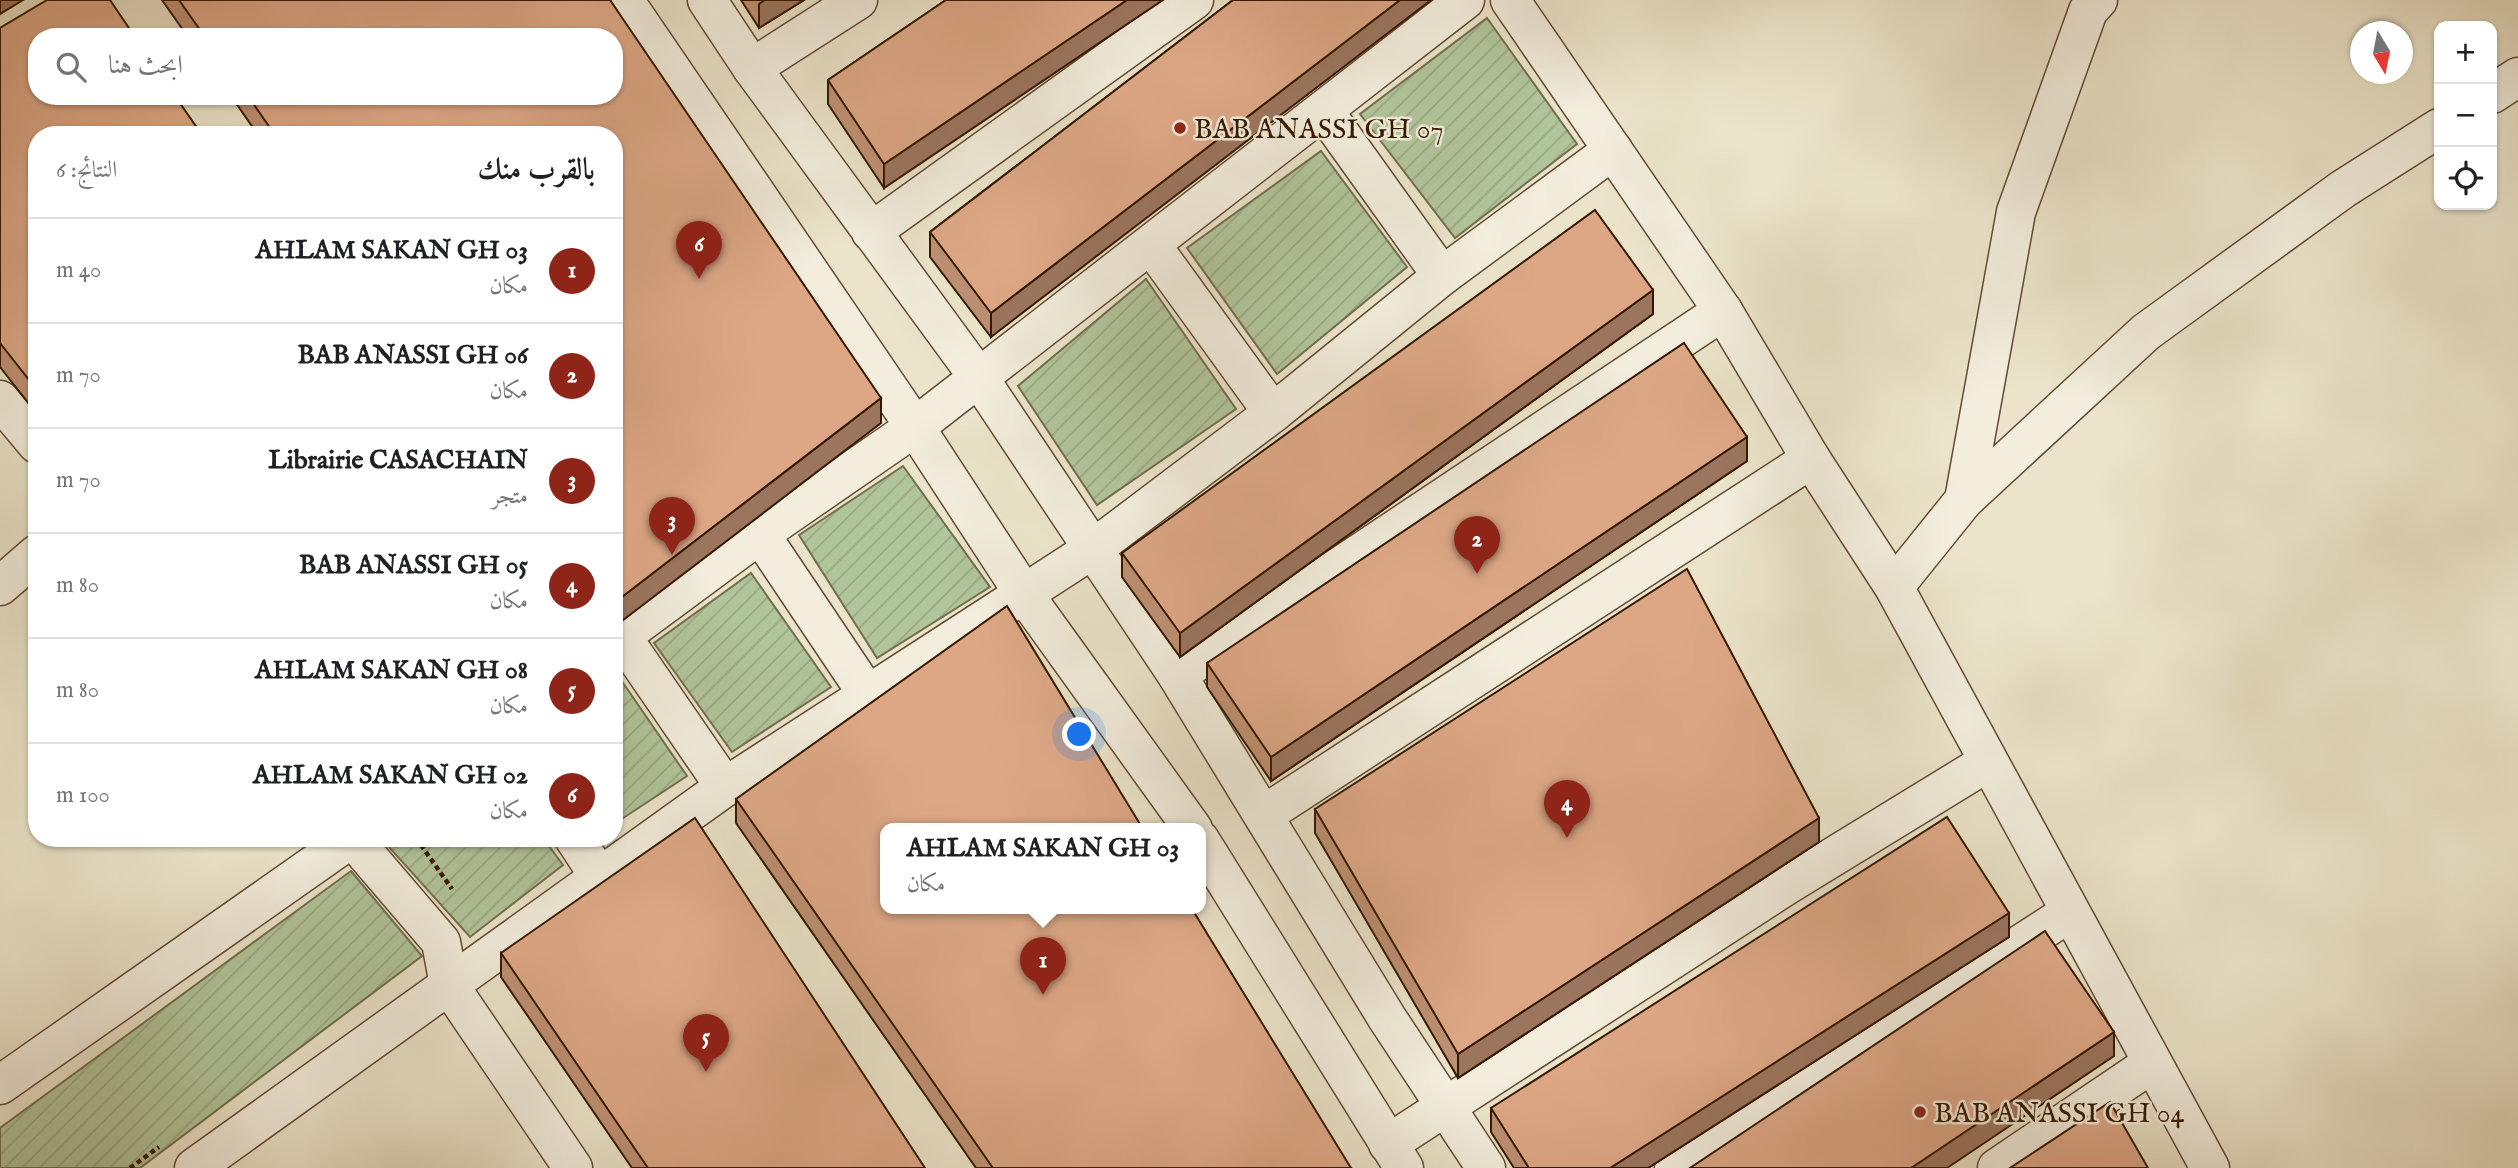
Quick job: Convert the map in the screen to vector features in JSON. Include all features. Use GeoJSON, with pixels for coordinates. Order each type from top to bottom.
{"type":"FeatureCollection","features":[{"type":"Feature","properties":{"kind":"street"},"geometry":{"type":"LineString","coordinates":[[624,0],[915,427],[1024,594],[1189,823]]}},
{"type":"Feature","properties":{"kind":"street"},"geometry":{"type":"LineString","coordinates":[[707,0],[752,68],[979,378],[1177,675],[1265,814],[1387,1018],[1486,1168]]}},
{"type":"Feature","properties":{"kind":"street"},"geometry":{"type":"LineString","coordinates":[[752,68],[858,0]]}},
{"type":"Feature","properties":{"kind":"street"},"geometry":{"type":"LineString","coordinates":[[872,232],[1194,0]]}},
{"type":"Feature","properties":{"kind":"street"},"geometry":{"type":"LineString","coordinates":[[623,635],[760,534],[915,427],[1152,246],[1465,0]]}},
{"type":"Feature","properties":{"kind":"street"},"geometry":{"type":"LineString","coordinates":[[1510,0],[1723,311],[1811,459],[1894,587],[2151,1064],[2210,1168]]}},
{"type":"Feature","properties":{"kind":"street"},"geometry":{"type":"LineString","coordinates":[[1964,500],[2016,212],[2088,11],[2098,0]]}},
{"type":"Feature","properties":{"kind":"street"},"geometry":{"type":"LineString","coordinates":[[2497,91],[2518,77]]}},
{"type":"Feature","properties":{"kind":"street"},"geometry":{"type":"LineString","coordinates":[[1324,111],[1442,276]]}},
{"type":"Feature","properties":{"kind":"street"},"geometry":{"type":"LineString","coordinates":[[1894,587],[1964,500],[2146,332],[2343,189],[2434,131]]}},
{"type":"Feature","properties":{"kind":"street"},"geometry":{"type":"LineString","coordinates":[[194,1168],[724,788],[1093,550],[1273,413],[1442,276],[1614,150]]}},
{"type":"Feature","properties":{"kind":"street"},"geometry":{"type":"LineString","coordinates":[[1152,246],[1273,413]]}},
{"type":"Feature","properties":{"kind":"street"},"geometry":{"type":"LineString","coordinates":[[1177,675],[1723,311]]}},
{"type":"Feature","properties":{"kind":"street"},"geometry":{"type":"LineString","coordinates":[[0,400],[28,433]]}},
{"type":"Feature","properties":{"kind":"street"},"geometry":{"type":"LineString","coordinates":[[1265,814],[1811,459]]}},
{"type":"Feature","properties":{"kind":"street"},"geometry":{"type":"LineString","coordinates":[[760,534],[868,695]]}},
{"type":"Feature","properties":{"kind":"street"},"geometry":{"type":"LineString","coordinates":[[0,586],[28,562]]}},
{"type":"Feature","properties":{"kind":"street"},"geometry":{"type":"LineString","coordinates":[[623,646],[724,788]]}},
{"type":"Feature","properties":{"kind":"street"},"geometry":{"type":"LineString","coordinates":[[1206,850],[1396,1156],[1446,1106],[1787,885],[1988,762]]}},
{"type":"Feature","properties":{"kind":"street"},"geometry":{"type":"LineString","coordinates":[[0,1085],[339,847]]}},
{"type":"Feature","properties":{"kind":"street"},"geometry":{"type":"LineString","coordinates":[[360,847],[441,942],[449,985],[573,1168]]}},
{"type":"Feature","properties":{"kind":"street"},"geometry":{"type":"LineString","coordinates":[[580,847],[599,876]]}},
{"type":"Feature","properties":{"kind":"street"},"geometry":{"type":"LineString","coordinates":[[1674,1168],[2069,913]]}},
{"type":"Feature","properties":{"kind":"street"},"geometry":{"type":"LineString","coordinates":[[1997,1168],[2151,1064]]}},
{"type":"Feature","properties":{"kind":"path"},"geometry":{"type":"LineString","coordinates":[[422,847],[453,890]]}},
{"type":"Feature","properties":{"kind":"green space"},"geometry":{"type":"Polygon","coordinates":[[[1487,18],[1577,144],[1455,238],[1360,114],[1487,18]]]}},
{"type":"Feature","properties":{"kind":"green space"},"geometry":{"type":"Polygon","coordinates":[[[1321,151],[1407,267],[1277,374],[1187,248],[1321,151]]]}},
{"type":"Feature","properties":{"kind":"green space"},"geometry":{"type":"Polygon","coordinates":[[[1146,279],[1236,409],[1097,505],[1018,386],[1146,279]]]}},
{"type":"Feature","properties":{"kind":"green space"},"geometry":{"type":"Polygon","coordinates":[[[903,466],[990,587],[877,658],[799,535],[903,466]]]}},
{"type":"Feature","properties":{"kind":"green space"},"geometry":{"type":"Polygon","coordinates":[[[751,573],[831,687],[732,752],[654,643],[751,573]]]}},
{"type":"Feature","properties":{"kind":"green space"},"geometry":{"type":"Polygon","coordinates":[[[623,683],[687,776],[623,818],[623,683]]]}},
{"type":"Feature","properties":{"kind":"green space"},"geometry":{"type":"Polygon","coordinates":[[[389,847],[550,847],[563,865],[470,937],[389,847]]]}},
{"type":"Feature","properties":{"kind":"green space"},"geometry":{"type":"Polygon","coordinates":[[[351,871],[422,956],[140,1168],[0,1168],[0,1128],[351,871]]]}},
{"type":"Feature","properties":{"kind":"building"},"geometry":{"type":"Polygon","coordinates":[[[47,0],[110,0],[129,28],[28,28],[28,105],[181,105],[196,126],[28,126],[28,379],[0,343],[0,28],[47,0]]]}},
{"type":"Feature","properties":{"kind":"building"},"geometry":{"type":"Polygon","coordinates":[[[179,0],[610,0],[881,398],[623,596],[623,126],[269,126],[254,105],[623,105],[623,28],[199,28],[179,0]]]}},
{"type":"Feature","properties":{"kind":"building"},"geometry":{"type":"Polygon","coordinates":[[[946,0],[1127,0],[884,164],[828,80],[946,0]]]}},
{"type":"Feature","properties":{"kind":"building","name":"BAB ANASSI GH 07"},"geometry":{"type":"Polygon","coordinates":[[[1233,0],[1400,0],[991,313],[930,232],[1233,0]]]}},
{"type":"Feature","properties":{"kind":"building"},"geometry":{"type":"Polygon","coordinates":[[[1595,210],[1653,290],[1180,633],[1122,553],[1595,210]]]}},
{"type":"Feature","properties":{"kind":"building"},"geometry":{"type":"Polygon","coordinates":[[[1684,343],[1747,437],[1271,757],[1207,663],[1684,343]]]}},
{"type":"Feature","properties":{"kind":"building"},"geometry":{"type":"Polygon","coordinates":[[[1687,569],[1819,818],[1458,1054],[1315,809],[1687,569]]]}},
{"type":"Feature","properties":{"kind":"building"},"geometry":{"type":"Polygon","coordinates":[[[1007,606],[1139,823],[880,823],[880,914],[1195,914],[1351,1168],[993,1168],[736,799],[1007,606]]]}},
{"type":"Feature","properties":{"kind":"building"},"geometry":{"type":"Polygon","coordinates":[[[1947,817],[2009,913],[1610,1168],[1529,1168],[1491,1108],[1947,817]]]}},
{"type":"Feature","properties":{"kind":"building"},"geometry":{"type":"Polygon","coordinates":[[[695,818],[925,1168],[648,1168],[501,953],[695,818]]]}},
{"type":"Feature","properties":{"kind":"building","name":"BAB ANASSI GH 04"},"geometry":{"type":"Polygon","coordinates":[[[2045,931],[2114,1032],[1911,1168],[1690,1168],[2045,931]]]}},
{"type":"Feature","properties":{"kind":"building"},"geometry":{"type":"Polygon","coordinates":[[[2110,1102],[2148,1168],[2010,1168],[2110,1102]]]}},
{"type":"Feature","properties":{"kind":"place","name":"BAB ANASSI GH 07"},"geometry":{"type":"Point","coordinates":[1180,128]}},
{"type":"Feature","properties":{"kind":"place","name":"AHLAM SAKAN GH 02"},"geometry":{"type":"Point","coordinates":[699,279]}},
{"type":"Feature","properties":{"kind":"place","name":"Librairie CASACHAIN"},"geometry":{"type":"Point","coordinates":[672,555]}},
{"type":"Feature","properties":{"kind":"place","name":"BAB ANASSI GH 06"},"geometry":{"type":"Point","coordinates":[1477,574]}},
{"type":"Feature","properties":{"kind":"place","name":"BAB ANASSI GH 05"},"geometry":{"type":"Point","coordinates":[1567,838]}},
{"type":"Feature","properties":{"kind":"place","name":"AHLAM SAKAN GH 03"},"geometry":{"type":"Point","coordinates":[1043,995]}},
{"type":"Feature","properties":{"kind":"place","name":"AHLAM SAKAN GH 08"},"geometry":{"type":"Point","coordinates":[706,1072]}},
{"type":"Feature","properties":{"kind":"place","name":"BAB ANASSI GH 04"},"geometry":{"type":"Point","coordinates":[1920,1112]}}]}
